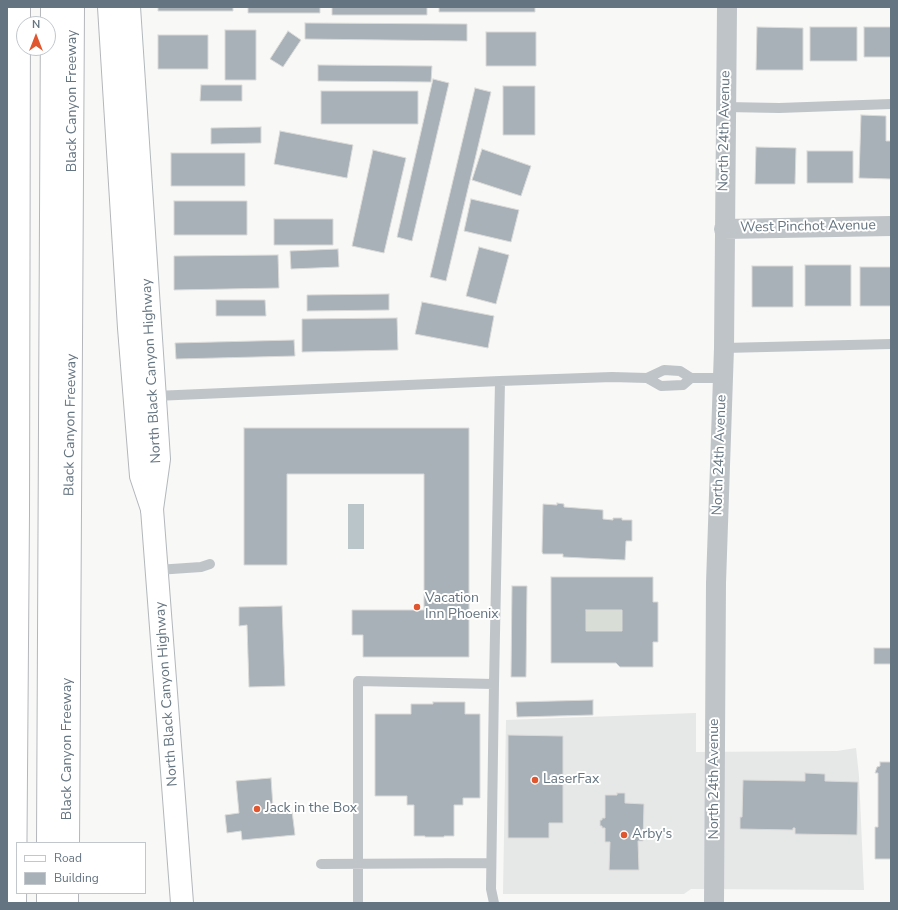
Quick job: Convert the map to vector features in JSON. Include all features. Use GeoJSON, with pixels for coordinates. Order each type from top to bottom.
{"type":"FeatureCollection","features":[{"type":"Feature","properties":{"kind":"main road"},"geometry":{"type":"LineString","coordinates":[[15,903],[18,522],[19,7]]}},
{"type":"Feature","properties":{"kind":"main road"},"geometry":{"type":"LineString","coordinates":[[48,842],[52,7]]}},
{"type":"Feature","properties":{"kind":"main road","name":"Black Canyon Freeway"},"geometry":{"type":"LineString","coordinates":[[68,842],[73,7]]}},
{"type":"Feature","properties":{"kind":"main road"},"geometry":{"type":"LineString","coordinates":[[109,7],[128,321],[141,476],[152,509]]}},
{"type":"Feature","properties":{"kind":"main road","name":"North Black Canyon Highway"},"geometry":{"type":"LineString","coordinates":[[129,7],[159,459],[152,509],[182,903]]}},
{"type":"Feature","properties":{"kind":"street","name":"North 24th Avenue"},"geometry":{"type":"LineString","coordinates":[[714,903],[716,583],[724,348],[727,7]]}},
{"type":"Feature","properties":{"kind":"street","name":"West Pinchot Avenue"},"geometry":{"type":"LineString","coordinates":[[724,229],[891,226]]}},
{"type":"Feature","properties":{"kind":"lane"},"geometry":{"type":"LineString","coordinates":[[726,107],[780,108],[891,104]]}},
{"type":"Feature","properties":{"kind":"lane"},"geometry":{"type":"LineString","coordinates":[[724,348],[891,344]]}},
{"type":"Feature","properties":{"kind":"lane"},"geometry":{"type":"LineString","coordinates":[[155,396],[500,381],[612,377],[647,378],[664,370],[680,371],[691,378],[722,378]]}},
{"type":"Feature","properties":{"kind":"lane"},"geometry":{"type":"LineString","coordinates":[[647,378],[661,386],[683,385],[691,378]]}},
{"type":"Feature","properties":{"kind":"lane"},"geometry":{"type":"LineString","coordinates":[[494,903],[490,889],[500,381]]}},
{"type":"Feature","properties":{"kind":"lane"},"geometry":{"type":"LineString","coordinates":[[157,570],[201,567],[210,564]]}},
{"type":"Feature","properties":{"kind":"lane"},"geometry":{"type":"LineString","coordinates":[[358,903],[358,681],[494,684]]}},
{"type":"Feature","properties":{"kind":"lane"},"geometry":{"type":"LineString","coordinates":[[321,864],[491,863]]}},
{"type":"Feature","properties":{"kind":"shaded area"},"geometry":{"type":"Polygon","coordinates":[[[348,504],[364,504],[364,549],[348,549],[348,504]]]}},
{"type":"Feature","properties":{"kind":"shaded area"},"geometry":{"type":"Polygon","coordinates":[[[586,610],[622,610],[622,631],[586,631],[586,610]]]}},
{"type":"Feature","properties":{"kind":"shaded area"},"geometry":{"type":"Polygon","coordinates":[[[696,713],[696,752],[837,751],[856,748],[859,776],[864,890],[691,889],[684,894],[503,894],[506,720],[696,713]]]}},
{"type":"Feature","properties":{"kind":"building"},"geometry":{"type":"Polygon","coordinates":[[[158,7],[233,7],[233,11],[158,11],[158,7]]]}},
{"type":"Feature","properties":{"kind":"building"},"geometry":{"type":"Polygon","coordinates":[[[248,7],[320,7],[320,13],[248,13],[248,7]]]}},
{"type":"Feature","properties":{"kind":"building"},"geometry":{"type":"Polygon","coordinates":[[[332,7],[427,7],[427,15],[332,15],[332,7]]]}},
{"type":"Feature","properties":{"kind":"building"},"geometry":{"type":"Polygon","coordinates":[[[439,7],[535,7],[535,12],[439,12],[439,7]]]}},
{"type":"Feature","properties":{"kind":"building"},"geometry":{"type":"Polygon","coordinates":[[[305,23],[467,24],[467,41],[305,39],[305,23]]]}},
{"type":"Feature","properties":{"kind":"building"},"geometry":{"type":"Polygon","coordinates":[[[757,27],[803,28],[803,70],[756,70],[757,27]]]}},
{"type":"Feature","properties":{"kind":"building"},"geometry":{"type":"Polygon","coordinates":[[[810,27],[857,27],[857,61],[810,61],[810,27]]]}},
{"type":"Feature","properties":{"kind":"building"},"geometry":{"type":"Polygon","coordinates":[[[864,27],[891,27],[891,57],[864,57],[864,27]]]}},
{"type":"Feature","properties":{"kind":"building"},"geometry":{"type":"Polygon","coordinates":[[[225,30],[256,30],[256,80],[225,80],[225,30]]]}},
{"type":"Feature","properties":{"kind":"building"},"geometry":{"type":"Polygon","coordinates":[[[288,31],[301,40],[283,67],[270,59],[288,31]]]}},
{"type":"Feature","properties":{"kind":"building"},"geometry":{"type":"Polygon","coordinates":[[[486,32],[536,32],[536,66],[486,66],[486,32]]]}},
{"type":"Feature","properties":{"kind":"building"},"geometry":{"type":"Polygon","coordinates":[[[158,35],[208,35],[208,69],[158,69],[158,35]]]}},
{"type":"Feature","properties":{"kind":"building"},"geometry":{"type":"Polygon","coordinates":[[[318,65],[432,66],[431,82],[318,81],[318,65]]]}},
{"type":"Feature","properties":{"kind":"building"},"geometry":{"type":"Polygon","coordinates":[[[433,79],[449,83],[412,241],[397,237],[433,79]]]}},
{"type":"Feature","properties":{"kind":"building"},"geometry":{"type":"Polygon","coordinates":[[[201,85],[242,85],[242,101],[200,101],[201,85]]]}},
{"type":"Feature","properties":{"kind":"building"},"geometry":{"type":"Polygon","coordinates":[[[503,86],[535,86],[535,135],[503,135],[503,86]]]}},
{"type":"Feature","properties":{"kind":"building"},"geometry":{"type":"Polygon","coordinates":[[[475,88],[491,92],[446,281],[430,277],[475,88]]]}},
{"type":"Feature","properties":{"kind":"building"},"geometry":{"type":"Polygon","coordinates":[[[321,91],[418,91],[418,124],[321,124],[321,91]]]}},
{"type":"Feature","properties":{"kind":"building"},"geometry":{"type":"Polygon","coordinates":[[[861,115],[886,116],[886,141],[891,141],[891,179],[859,178],[861,115]]]}},
{"type":"Feature","properties":{"kind":"building"},"geometry":{"type":"Polygon","coordinates":[[[261,127],[261,143],[211,144],[211,128],[261,127]]]}},
{"type":"Feature","properties":{"kind":"building"},"geometry":{"type":"Polygon","coordinates":[[[280,131],[353,145],[347,178],[274,164],[280,131]]]}},
{"type":"Feature","properties":{"kind":"building"},"geometry":{"type":"Polygon","coordinates":[[[756,147],[796,148],[795,184],[755,184],[756,147]]]}},
{"type":"Feature","properties":{"kind":"building"},"geometry":{"type":"Polygon","coordinates":[[[482,149],[531,166],[521,196],[472,180],[482,149]]]}},
{"type":"Feature","properties":{"kind":"building"},"geometry":{"type":"Polygon","coordinates":[[[373,150],[406,158],[384,253],[352,246],[373,150]]]}},
{"type":"Feature","properties":{"kind":"building"},"geometry":{"type":"Polygon","coordinates":[[[807,151],[853,151],[853,183],[807,183],[807,151]]]}},
{"type":"Feature","properties":{"kind":"building"},"geometry":{"type":"Polygon","coordinates":[[[171,153],[245,153],[245,186],[171,186],[171,153]]]}},
{"type":"Feature","properties":{"kind":"building"},"geometry":{"type":"Polygon","coordinates":[[[471,199],[519,210],[511,242],[464,231],[471,199]]]}},
{"type":"Feature","properties":{"kind":"building"},"geometry":{"type":"Polygon","coordinates":[[[174,201],[247,201],[247,235],[174,235],[174,201]]]}},
{"type":"Feature","properties":{"kind":"building"},"geometry":{"type":"Polygon","coordinates":[[[274,219],[333,219],[333,245],[274,245],[274,219]]]}},
{"type":"Feature","properties":{"kind":"building"},"geometry":{"type":"Polygon","coordinates":[[[479,247],[509,255],[496,304],[466,296],[479,247]]]}},
{"type":"Feature","properties":{"kind":"building"},"geometry":{"type":"Polygon","coordinates":[[[338,249],[339,267],[291,269],[290,251],[338,249]]]}},
{"type":"Feature","properties":{"kind":"building"},"geometry":{"type":"Polygon","coordinates":[[[278,255],[279,288],[174,290],[174,256],[278,255]]]}},
{"type":"Feature","properties":{"kind":"building"},"geometry":{"type":"Polygon","coordinates":[[[805,265],[851,265],[851,306],[805,306],[805,265]]]}},
{"type":"Feature","properties":{"kind":"building"},"geometry":{"type":"Polygon","coordinates":[[[752,266],[793,266],[793,307],[752,307],[752,266]]]}},
{"type":"Feature","properties":{"kind":"building"},"geometry":{"type":"Polygon","coordinates":[[[860,267],[891,267],[891,306],[860,306],[860,267]]]}},
{"type":"Feature","properties":{"kind":"building"},"geometry":{"type":"Polygon","coordinates":[[[389,294],[389,310],[307,311],[307,295],[389,294]]]}},
{"type":"Feature","properties":{"kind":"building"},"geometry":{"type":"Polygon","coordinates":[[[216,300],[265,300],[266,316],[216,316],[216,300]]]}},
{"type":"Feature","properties":{"kind":"building"},"geometry":{"type":"Polygon","coordinates":[[[422,302],[494,316],[488,348],[415,334],[422,302]]]}},
{"type":"Feature","properties":{"kind":"building"},"geometry":{"type":"Polygon","coordinates":[[[397,318],[398,350],[302,352],[302,319],[397,318]]]}},
{"type":"Feature","properties":{"kind":"building"},"geometry":{"type":"Polygon","coordinates":[[[294,340],[295,356],[176,359],[175,343],[294,340]]]}},
{"type":"Feature","properties":{"kind":"building"},"geometry":{"type":"Polygon","coordinates":[[[244,428],[469,428],[469,657],[363,657],[363,635],[352,635],[352,610],[424,610],[424,474],[287,474],[287,565],[244,565],[244,428]]]}},
{"type":"Feature","properties":{"kind":"building"},"geometry":{"type":"Polygon","coordinates":[[[557,503],[564,504],[564,507],[603,510],[603,519],[613,520],[613,518],[622,518],[622,520],[632,520],[632,541],[626,541],[625,560],[563,557],[563,554],[543,554],[543,504],[557,505],[557,503]]]}},
{"type":"Feature","properties":{"kind":"building"},"geometry":{"type":"Polygon","coordinates":[[[551,577],[653,577],[653,602],[658,602],[658,642],[653,642],[653,667],[620,667],[616,663],[551,663],[551,577]],[[586,610],[586,631],[622,631],[622,610],[586,610]]]}},
{"type":"Feature","properties":{"kind":"building"},"geometry":{"type":"Polygon","coordinates":[[[512,586],[527,586],[526,677],[511,677],[512,586]]]}},
{"type":"Feature","properties":{"kind":"building"},"geometry":{"type":"Polygon","coordinates":[[[282,606],[285,686],[249,687],[247,625],[239,626],[239,607],[282,606]]]}},
{"type":"Feature","properties":{"kind":"building"},"geometry":{"type":"Polygon","coordinates":[[[874,648],[891,648],[891,664],[874,664],[874,648]]]}},
{"type":"Feature","properties":{"kind":"building"},"geometry":{"type":"Polygon","coordinates":[[[593,700],[593,715],[517,717],[516,702],[593,700]]]}},
{"type":"Feature","properties":{"kind":"building"},"geometry":{"type":"Polygon","coordinates":[[[433,702],[465,702],[465,714],[480,714],[480,798],[463,798],[463,805],[454,805],[454,836],[414,836],[414,805],[407,805],[407,796],[375,796],[375,714],[411,714],[411,704],[433,704],[433,702]]]}},
{"type":"Feature","properties":{"kind":"building","name":"LaserFax"},"geometry":{"type":"Polygon","coordinates":[[[508,735],[563,736],[563,823],[549,823],[549,838],[508,838],[508,735]]]}},
{"type":"Feature","properties":{"kind":"building"},"geometry":{"type":"Polygon","coordinates":[[[880,762],[891,762],[891,859],[875,859],[875,827],[878,827],[878,773],[875,773],[877,767],[880,766],[880,762]]]}},
{"type":"Feature","properties":{"kind":"building"},"geometry":{"type":"Polygon","coordinates":[[[805,773],[825,774],[825,781],[858,782],[857,835],[795,834],[795,828],[793,828],[793,830],[740,829],[740,817],[742,817],[743,780],[805,781],[805,773]]]}},
{"type":"Feature","properties":{"kind":"building","name":"Jack in the Box"},"geometry":{"type":"Polygon","coordinates":[[[271,778],[273,807],[275,807],[276,813],[292,811],[295,835],[242,840],[241,831],[227,833],[225,815],[239,813],[236,781],[271,778]]]}},
{"type":"Feature","properties":{"kind":"building","name":"Arby's"},"geometry":{"type":"Polygon","coordinates":[[[617,793],[625,793],[625,803],[644,804],[643,841],[638,841],[639,870],[609,870],[610,842],[605,842],[605,828],[600,826],[600,820],[605,818],[605,795],[617,795],[617,793]]]}},
{"type":"Feature","properties":{"kind":"place","name":"Vacation Inn Phoenix"},"geometry":{"type":"Point","coordinates":[417,607]}},
{"type":"Feature","properties":{"kind":"place","name":"LaserFax"},"geometry":{"type":"Point","coordinates":[535,780]}},
{"type":"Feature","properties":{"kind":"place","name":"Jack in the Box"},"geometry":{"type":"Point","coordinates":[257,809]}},
{"type":"Feature","properties":{"kind":"place","name":"Arby's"},"geometry":{"type":"Point","coordinates":[624,835]}}]}
